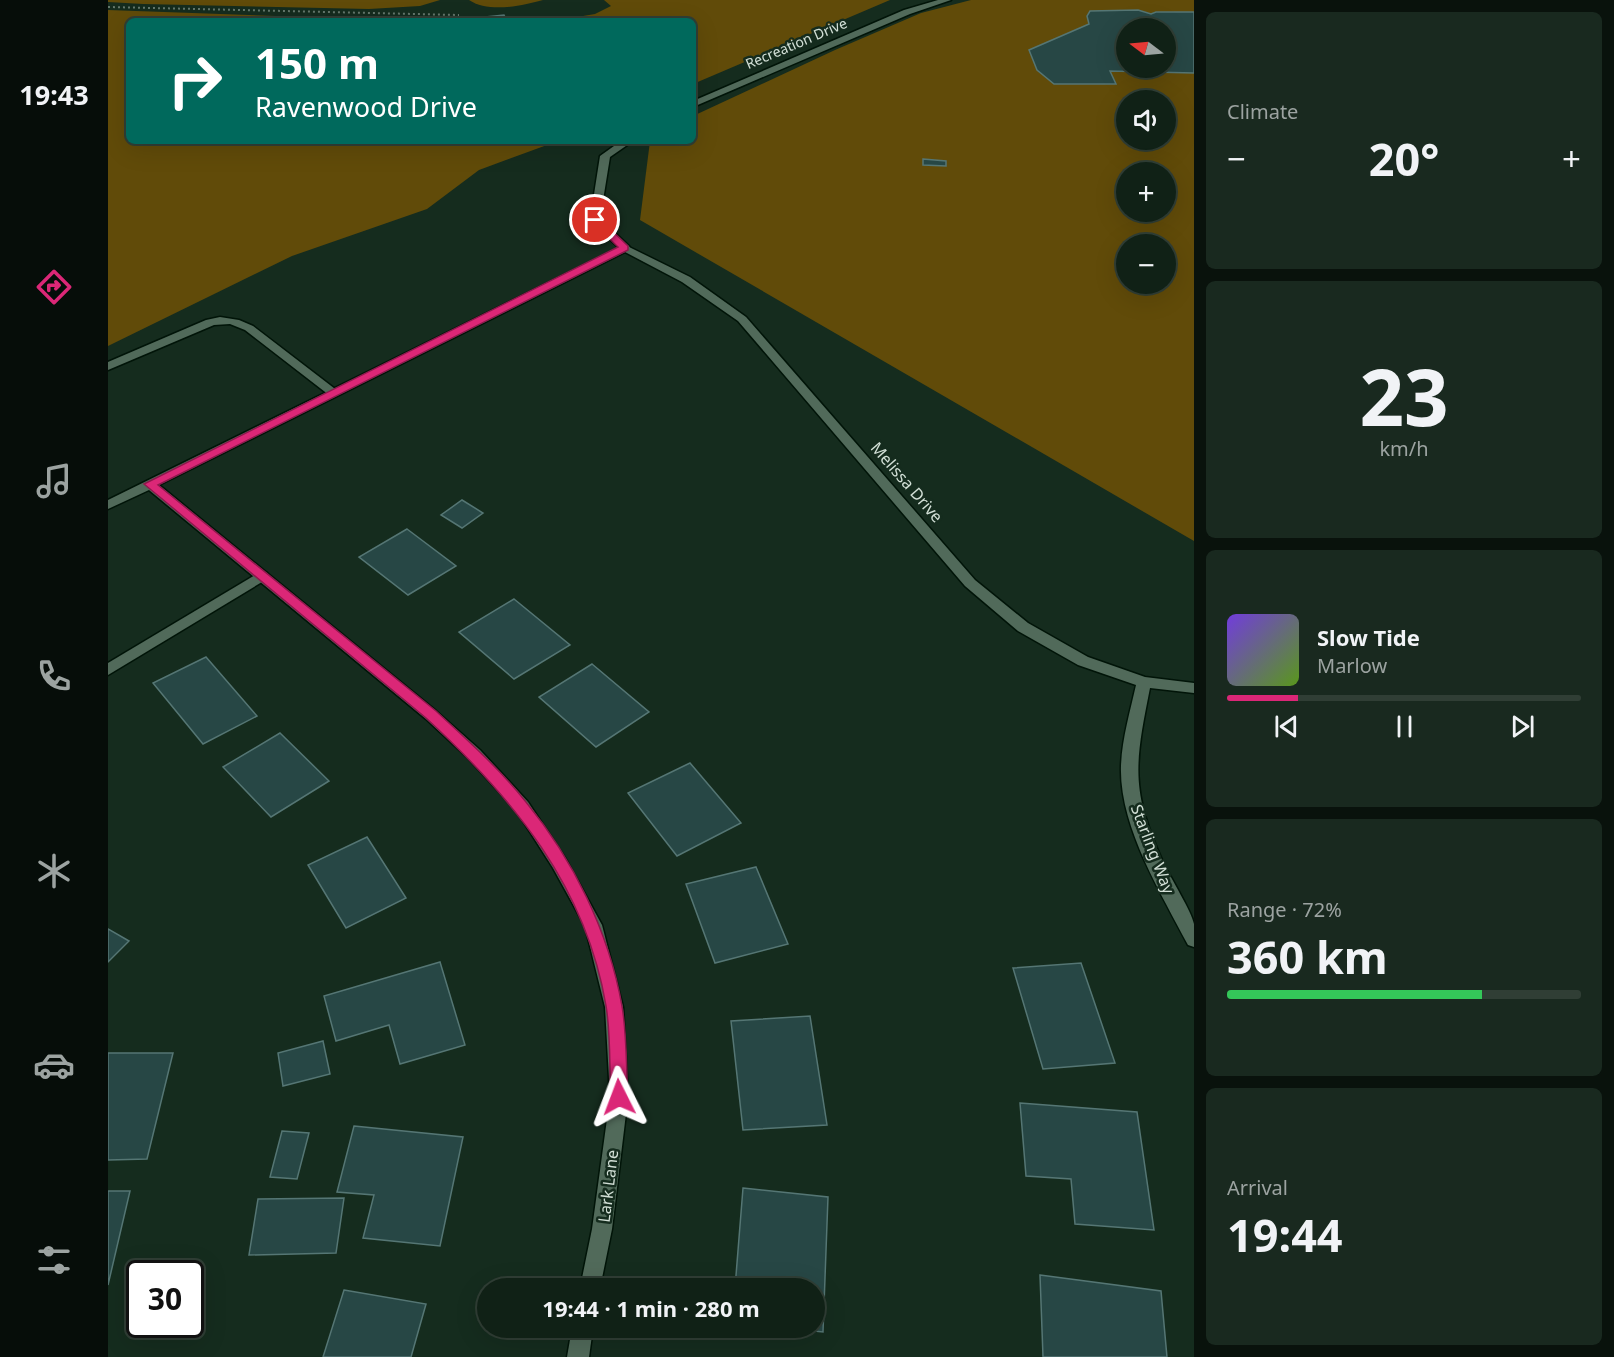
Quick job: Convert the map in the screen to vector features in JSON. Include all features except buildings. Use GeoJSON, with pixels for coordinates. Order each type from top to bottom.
{"type":"FeatureCollection","features":[{"type":"Feature","properties":{"kind":"street","name":"Recreation Drive"},"geometry":{"type":"LineString","coordinates":[[696,103],[907,12],[947,0]]}},
{"type":"Feature","properties":{"kind":"street"},"geometry":{"type":"LineString","coordinates":[[108,505],[625,248],[595,220],[605,156],[623,144]]}},
{"type":"Feature","properties":{"kind":"street","name":"Melissa Drive"},"geometry":{"type":"LineString","coordinates":[[625,248],[668,267],[710,293],[742,319],[970,583],[1014,620],[1083,661],[1144,682],[1194,688]]}},
{"type":"Feature","properties":{"kind":"street"},"geometry":{"type":"LineString","coordinates":[[108,366],[210,321],[221,319],[235,321],[249,328],[333,392]]}},
{"type":"Feature","properties":{"kind":"street","name":"Lark Lane"},"geometry":{"type":"LineString","coordinates":[[150,484],[431,715],[474,754],[522,806],[559,863],[593,925],[614,1006],[619,1097],[602,1229],[592,1278]]}},
{"type":"Feature","properties":{"kind":"street"},"geometry":{"type":"LineString","coordinates":[[108,670],[262,576]]}},
{"type":"Feature","properties":{"kind":"street","name":"Starling Way"},"geometry":{"type":"LineString","coordinates":[[1144,682],[1132,744],[1129,778],[1136,811],[1161,875],[1194,940]]}},
{"type":"Feature","properties":{"kind":"street"},"geometry":{"type":"LineString","coordinates":[[578,1357],[581,1338]]}},
{"type":"Feature","properties":{"kind":"path"},"geometry":{"type":"LineString","coordinates":[[108,7],[459,15]]}},
{"type":"Feature","properties":{"kind":"shaded area"},"geometry":{"type":"Polygon","coordinates":[[[108,0],[440,0],[420,6],[369,9],[143,4],[108,2],[108,0]]]}},
{"type":"Feature","properties":{"kind":"shaded area"},"geometry":{"type":"Polygon","coordinates":[[[469,0],[543,0],[515,6],[495,7],[469,0]]]}},
{"type":"Feature","properties":{"kind":"shaded area"},"geometry":{"type":"Polygon","coordinates":[[[604,0],[890,0],[696,83],[696,18],[576,18],[595,14],[611,6],[604,0]]]}},
{"type":"Feature","properties":{"kind":"shaded area"},"geometry":{"type":"Polygon","coordinates":[[[971,0],[1194,0],[1194,541],[640,220],[650,144],[696,144],[696,115],[921,13],[971,0]]]}},
{"type":"Feature","properties":{"kind":"shaded area"},"geometry":{"type":"Polygon","coordinates":[[[108,10],[336,18],[126,18],[126,144],[550,144],[479,170],[427,209],[292,256],[108,346],[108,10]]]}},
{"type":"Feature","properties":{"kind":"route"},"geometry":{"type":"LineString","coordinates":[[595,220],[625,248],[150,484],[431,715],[474,754],[522,806],[559,863],[593,925],[614,1006],[619,1097]]}}]}
